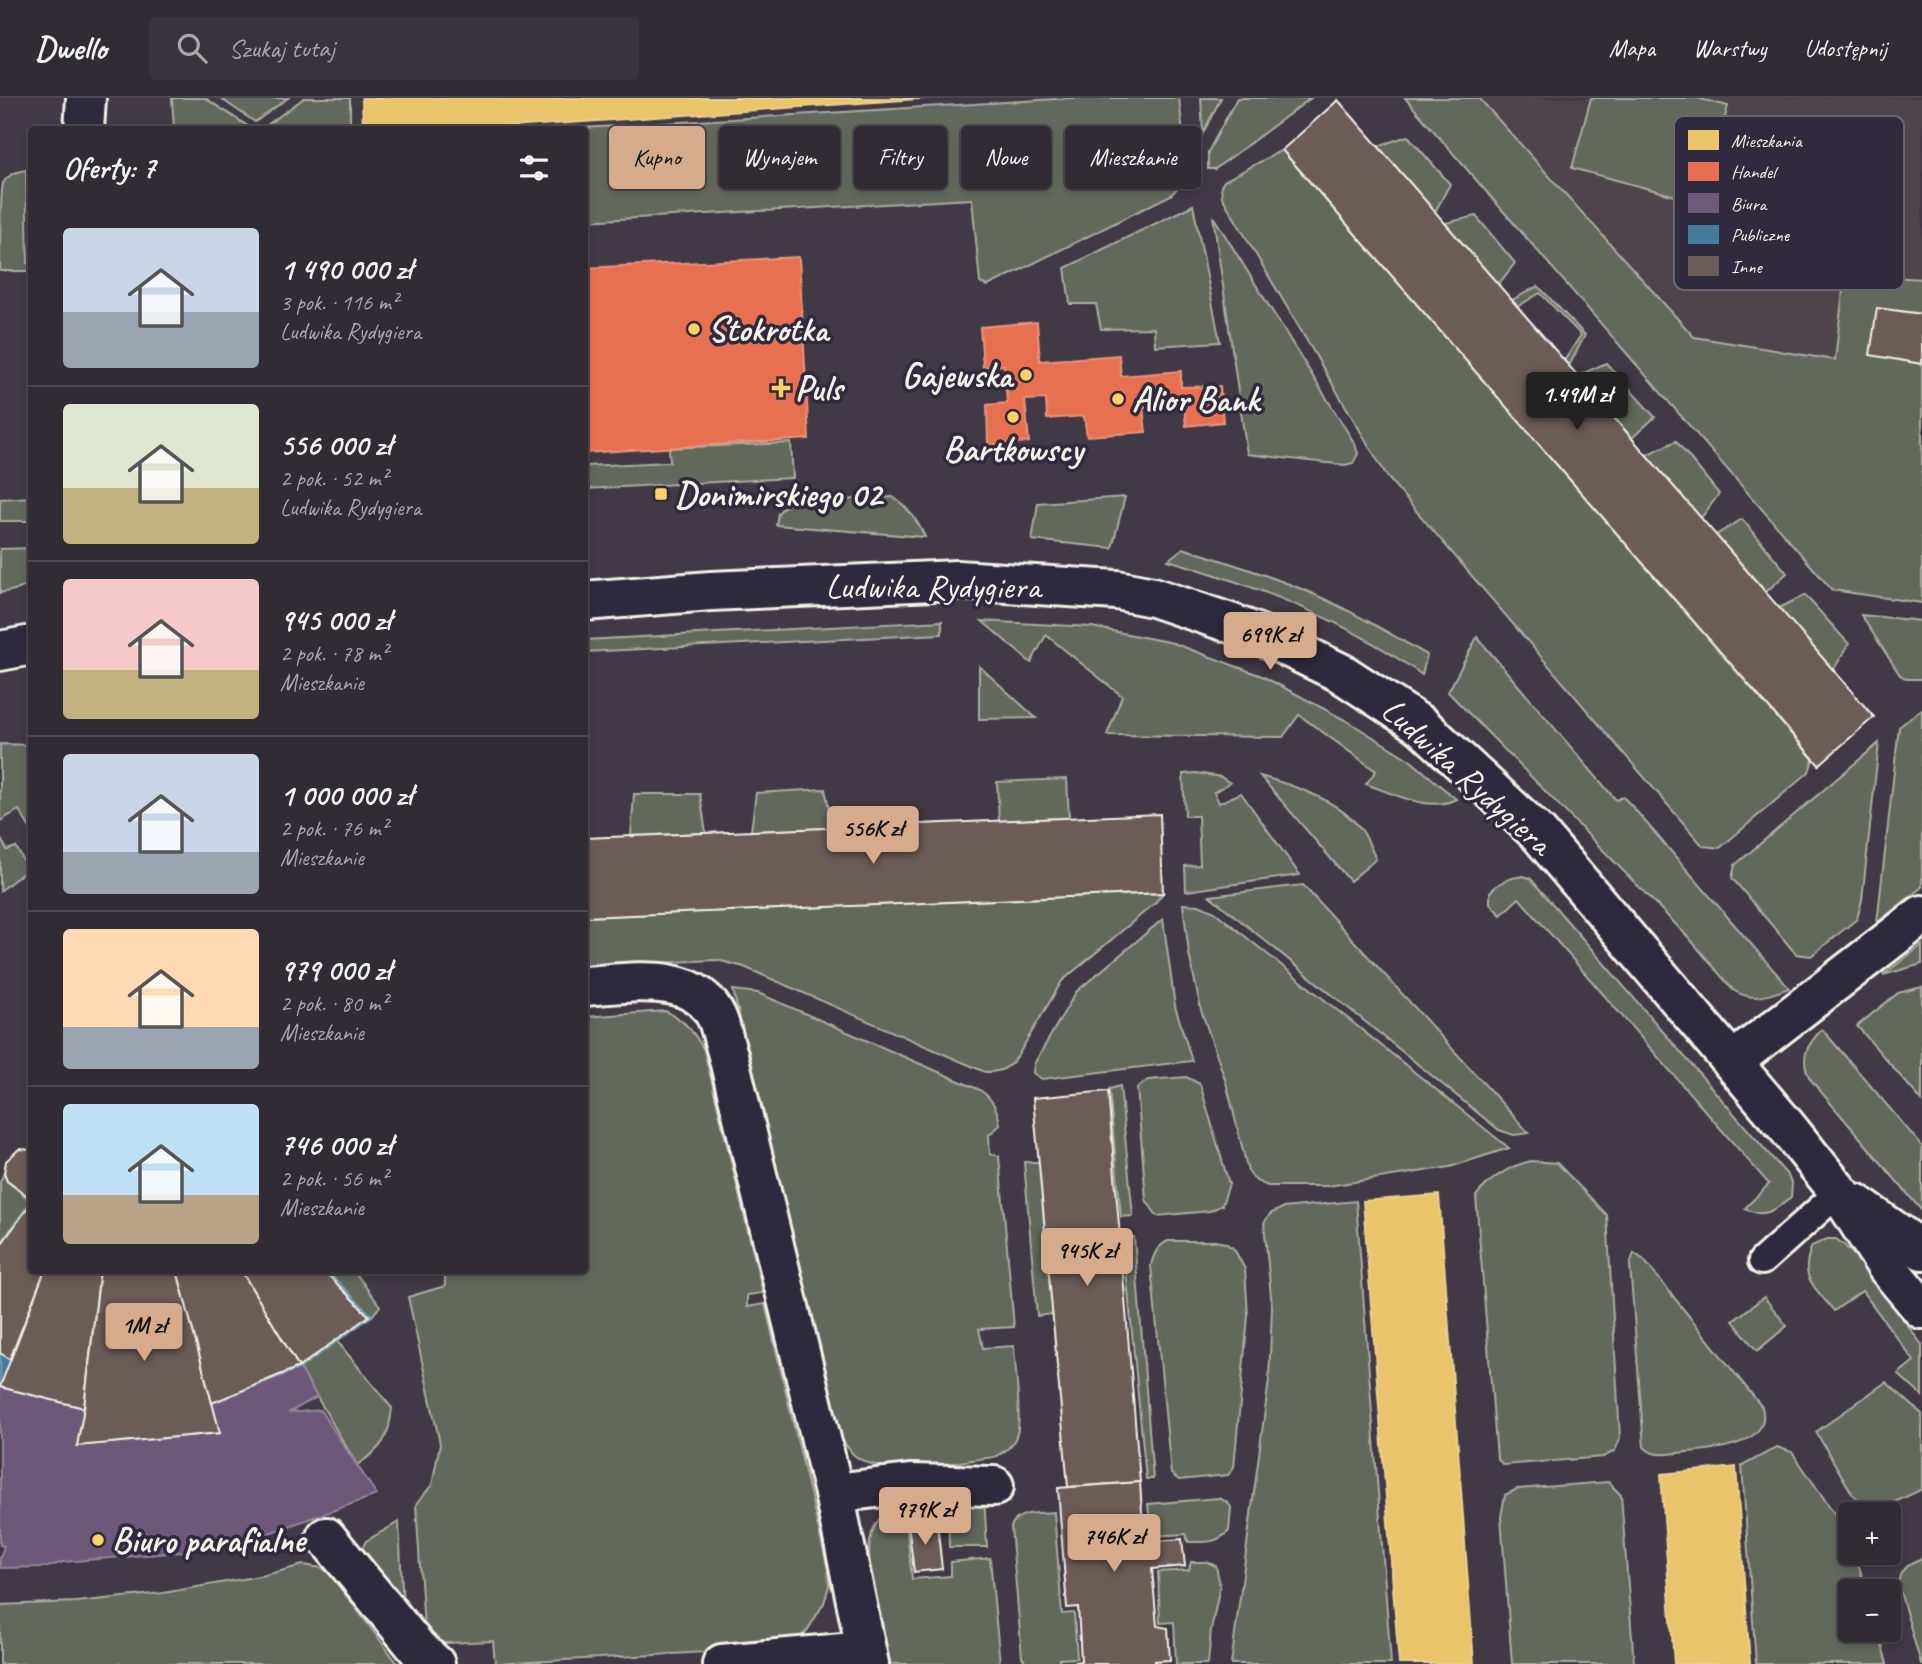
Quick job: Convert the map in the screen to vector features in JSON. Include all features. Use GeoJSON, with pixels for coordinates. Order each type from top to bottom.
{"type":"FeatureCollection","features":[{"type":"Feature","properties":{"kind":"street"},"geometry":{"type":"LineString","coordinates":[[85,126],[86,98]]}},
{"type":"Feature","properties":{"kind":"street","name":"Ludwika Rydygiera"},"geometry":{"type":"LineString","coordinates":[[588,601],[711,591],[957,580],[1117,590],[1153,597],[1233,624],[1341,673],[1422,726],[1539,834],[1839,1192],[1887,1267],[1922,1309]]}},
{"type":"Feature","properties":{"kind":"street"},"geometry":{"type":"LineString","coordinates":[[0,631],[28,632]]}},
{"type":"Feature","properties":{"kind":"street"},"geometry":{"type":"LineString","coordinates":[[0,652],[28,646]]}},
{"type":"Feature","properties":{"kind":"street"},"geometry":{"type":"LineString","coordinates":[[1732,1062],[1922,915]]}},
{"type":"Feature","properties":{"kind":"street"},"geometry":{"type":"LineString","coordinates":[[588,986],[664,983],[695,992],[716,1016],[834,1493],[867,1658],[722,1664]]}},
{"type":"Feature","properties":{"kind":"street","name":"Ludwika Rydygiera"},"geometry":{"type":"LineString","coordinates":[[1839,1192],[1922,1250]]}},
{"type":"Feature","properties":{"kind":"street"},"geometry":{"type":"LineString","coordinates":[[834,1493],[909,1484],[994,1486]]}},
{"type":"Feature","properties":{"kind":"street"},"geometry":{"type":"LineString","coordinates":[[326,1538],[418,1649],[435,1664]]}},
{"type":"Feature","properties":{"kind":"lane"},"geometry":{"type":"LineString","coordinates":[[1762,1261],[1839,1192]]}},
{"type":"Feature","properties":{"kind":"shaded area"},"geometry":{"type":"Polygon","coordinates":[[[1479,98],[1922,98],[1922,279],[1904,278],[1904,116],[1674,116],[1674,290],[1843,290],[1836,360],[1694,337],[1479,98]]]}},
{"type":"Feature","properties":{"kind":"green space"},"geometry":{"type":"Polygon","coordinates":[[[172,98],[205,98],[247,126],[174,126],[172,98]]]}},
{"type":"Feature","properties":{"kind":"green space"},"geometry":{"type":"Polygon","coordinates":[[[220,98],[288,98],[255,122],[220,98]]]}},
{"type":"Feature","properties":{"kind":"green space"},"geometry":{"type":"Polygon","coordinates":[[[304,98],[350,98],[350,126],[266,126],[304,98]]]}},
{"type":"Feature","properties":{"kind":"green space"},"geometry":{"type":"Polygon","coordinates":[[[1072,98],[1179,98],[1182,126],[1065,126],[1065,189],[1176,189],[1171,195],[988,286],[980,283],[972,199],[588,221],[588,128],[609,126],[609,189],[705,189],[705,126],[615,126],[1072,98]]]}},
{"type":"Feature","properties":{"kind":"green space"},"geometry":{"type":"Polygon","coordinates":[[[1201,98],[1221,98],[1203,133],[1201,98]]]}},
{"type":"Feature","properties":{"kind":"green space"},"geometry":{"type":"Polygon","coordinates":[[[1237,98],[1311,98],[1215,169],[1208,169],[1208,152],[1237,98]]]}},
{"type":"Feature","properties":{"kind":"green space"},"geometry":{"type":"Polygon","coordinates":[[[1405,98],[1479,98],[1694,337],[1835,360],[1843,290],[1904,290],[1904,278],[1922,279],[1922,603],[1832,590],[1405,98]]]}},
{"type":"Feature","properties":{"kind":"green space"},"geometry":{"type":"Polygon","coordinates":[[[1591,98],[1697,98],[1728,106],[1725,116],[1674,116],[1674,196],[1572,168],[1591,98]]]}},
{"type":"Feature","properties":{"kind":"green space"},"geometry":{"type":"Polygon","coordinates":[[[1408,136],[1450,184],[1435,212],[1378,146],[1408,136]]]}},
{"type":"Feature","properties":{"kind":"green space"},"geometry":{"type":"Polygon","coordinates":[[[1282,150],[1813,759],[1809,772],[1720,848],[1703,846],[1388,478],[1222,197],[1221,186],[1224,181],[1282,150]]]}},
{"type":"Feature","properties":{"kind":"green space"},"geometry":{"type":"Polygon","coordinates":[[[26,170],[28,271],[0,271],[3,183],[7,177],[26,170]]]}},
{"type":"Feature","properties":{"kind":"green space"},"geometry":{"type":"Polygon","coordinates":[[[1193,205],[1220,342],[1155,346],[1154,328],[1101,329],[1096,304],[1070,304],[1065,268],[1193,205]]]}},
{"type":"Feature","properties":{"kind":"green space"},"geometry":{"type":"Polygon","coordinates":[[[1213,216],[1355,444],[1358,454],[1353,463],[1345,465],[1247,454],[1213,216]]]}},
{"type":"Feature","properties":{"kind":"green space"},"geometry":{"type":"Polygon","coordinates":[[[1476,216],[1515,263],[1498,285],[1445,223],[1476,216]]]}},
{"type":"Feature","properties":{"kind":"green space"},"geometry":{"type":"Polygon","coordinates":[[[1538,286],[1585,335],[1569,366],[1564,361],[1581,335],[1540,293],[1517,307],[1512,300],[1538,286]]]}},
{"type":"Feature","properties":{"kind":"green space"},"geometry":{"type":"Polygon","coordinates":[[[1606,363],[1655,417],[1632,438],[1577,376],[1606,363]]]}},
{"type":"Feature","properties":{"kind":"green space"},"geometry":{"type":"Polygon","coordinates":[[[1676,441],[1719,494],[1701,518],[1646,455],[1676,441]]]}},
{"type":"Feature","properties":{"kind":"green space"},"geometry":{"type":"Polygon","coordinates":[[[791,443],[793,478],[588,489],[588,466],[670,462],[669,448],[791,443]]]}},
{"type":"Feature","properties":{"kind":"green space"},"geometry":{"type":"Polygon","coordinates":[[[28,497],[28,521],[0,521],[0,499],[28,497]]]}},
{"type":"Feature","properties":{"kind":"green space"},"geometry":{"type":"Polygon","coordinates":[[[893,497],[912,515],[925,537],[776,525],[778,513],[788,503],[893,497]]]}},
{"type":"Feature","properties":{"kind":"green space"},"geometry":{"type":"Polygon","coordinates":[[[1125,497],[1112,548],[1032,540],[1038,503],[1125,497]]]}},
{"type":"Feature","properties":{"kind":"green space"},"geometry":{"type":"Polygon","coordinates":[[[1742,519],[1787,573],[1766,592],[1716,535],[1742,519]]]}},
{"type":"Feature","properties":{"kind":"green space"},"geometry":{"type":"Polygon","coordinates":[[[28,548],[28,584],[0,593],[0,549],[28,548]]]}},
{"type":"Feature","properties":{"kind":"green space"},"geometry":{"type":"Polygon","coordinates":[[[1183,548],[1280,580],[1356,615],[1427,655],[1422,675],[1363,637],[1332,621],[1268,593],[1168,560],[1183,548]]]}},
{"type":"Feature","properties":{"kind":"green space"},"geometry":{"type":"Polygon","coordinates":[[[1805,595],[1849,644],[1833,670],[1779,608],[1805,595]]]}},
{"type":"Feature","properties":{"kind":"green space"},"geometry":{"type":"Polygon","coordinates":[[[1861,615],[1922,621],[1922,679],[1907,679],[1900,675],[1861,615]]]}},
{"type":"Feature","properties":{"kind":"green space"},"geometry":{"type":"Polygon","coordinates":[[[942,621],[942,634],[588,652],[588,640],[942,621]]]}},
{"type":"Feature","properties":{"kind":"green space"},"geometry":{"type":"Polygon","coordinates":[[[982,621],[1092,627],[1173,643],[1262,676],[1349,722],[1410,760],[1456,799],[1446,803],[1423,803],[1366,784],[1376,771],[1299,715],[1283,737],[1107,735],[1122,696],[1046,635],[1031,663],[982,621]]]}},
{"type":"Feature","properties":{"kind":"green space"},"geometry":{"type":"Polygon","coordinates":[[[1477,637],[1616,800],[1623,797],[1630,804],[1789,988],[1754,997],[1733,990],[1690,939],[1448,692],[1477,637]]]}},
{"type":"Feature","properties":{"kind":"green space"},"geometry":{"type":"Polygon","coordinates":[[[979,666],[1036,718],[979,719],[979,666]]]}},
{"type":"Feature","properties":{"kind":"green space"},"geometry":{"type":"Polygon","coordinates":[[[1922,709],[1922,887],[1877,923],[1899,727],[1922,709]]]}},
{"type":"Feature","properties":{"kind":"green space"},"geometry":{"type":"Polygon","coordinates":[[[1879,743],[1862,900],[1857,919],[1811,956],[1796,954],[1732,878],[1735,865],[1879,743]]]}},
{"type":"Feature","properties":{"kind":"green space"},"geometry":{"type":"Polygon","coordinates":[[[0,744],[28,745],[28,825],[19,810],[0,821],[0,744]]]}},
{"type":"Feature","properties":{"kind":"green space"},"geometry":{"type":"Polygon","coordinates":[[[1183,774],[1221,777],[1230,783],[1214,792],[1219,803],[1241,793],[1300,875],[1186,891],[1185,866],[1200,865],[1198,816],[1185,816],[1183,774]]]}},
{"type":"Feature","properties":{"kind":"green space"},"geometry":{"type":"Polygon","coordinates":[[[1260,776],[1301,789],[1340,809],[1361,829],[1376,859],[1350,881],[1260,776]]]}},
{"type":"Feature","properties":{"kind":"green space"},"geometry":{"type":"Polygon","coordinates":[[[1067,779],[1069,818],[999,821],[997,782],[1067,779]]]}},
{"type":"Feature","properties":{"kind":"green space"},"geometry":{"type":"Polygon","coordinates":[[[825,789],[833,828],[751,831],[756,793],[825,789]]]}},
{"type":"Feature","properties":{"kind":"green space"},"geometry":{"type":"Polygon","coordinates":[[[634,794],[700,794],[706,833],[631,836],[634,794]]]}},
{"type":"Feature","properties":{"kind":"green space"},"geometry":{"type":"Polygon","coordinates":[[[0,837],[7,850],[16,847],[28,869],[0,891],[0,837]]]}},
{"type":"Feature","properties":{"kind":"green space"},"geometry":{"type":"Polygon","coordinates":[[[1523,876],[1530,878],[1788,1176],[1792,1184],[1791,1197],[1770,1212],[1758,1213],[1745,1208],[1769,1184],[1519,898],[1501,915],[1490,904],[1490,892],[1494,888],[1505,881],[1523,876]]]}},
{"type":"Feature","properties":{"kind":"green space"},"geometry":{"type":"Polygon","coordinates":[[[1303,885],[1529,1133],[1514,1135],[1499,1130],[1210,896],[1303,885]]]}},
{"type":"Feature","properties":{"kind":"green space"},"geometry":{"type":"Polygon","coordinates":[[[1163,893],[1154,904],[1062,981],[1017,1057],[1004,1069],[985,1072],[744,967],[717,960],[588,966],[588,917],[1163,893]]]}},
{"type":"Feature","properties":{"kind":"green space"},"geometry":{"type":"Polygon","coordinates":[[[1183,904],[1199,905],[1215,912],[1509,1148],[1450,1167],[1328,1186],[1268,1186],[1256,1181],[1248,1171],[1226,1082],[1201,1010],[1189,954],[1183,904]]]}},
{"type":"Feature","properties":{"kind":"green space"},"geometry":{"type":"Polygon","coordinates":[[[1163,919],[1175,1006],[1192,1061],[1042,1079],[1033,1073],[1034,1064],[1076,992],[1163,919]]]}},
{"type":"Feature","properties":{"kind":"green space"},"geometry":{"type":"Polygon","coordinates":[[[1922,945],[1922,964],[1883,975],[1922,945]]]}},
{"type":"Feature","properties":{"kind":"green space"},"geometry":{"type":"Polygon","coordinates":[[[1922,987],[1922,1101],[1857,1026],[1898,993],[1922,987]]]}},
{"type":"Feature","properties":{"kind":"green space"},"geometry":{"type":"Polygon","coordinates":[[[733,990],[758,993],[980,1090],[994,1105],[1000,1125],[989,1135],[990,1154],[999,1156],[1014,1327],[979,1329],[983,1348],[1014,1346],[1019,1411],[1015,1439],[998,1455],[942,1465],[902,1468],[883,1466],[854,1455],[837,1433],[733,990]]]}},
{"type":"Feature","properties":{"kind":"green space"},"geometry":{"type":"Polygon","coordinates":[[[665,1011],[688,1027],[704,1050],[763,1293],[747,1295],[747,1307],[765,1304],[828,1569],[829,1586],[824,1603],[807,1631],[794,1643],[777,1648],[495,1664],[493,1641],[425,1644],[416,1504],[432,1485],[440,1444],[408,1297],[445,1286],[445,1274],[588,1274],[588,1017],[665,1011]]]}},
{"type":"Feature","properties":{"kind":"green space"},"geometry":{"type":"Polygon","coordinates":[[[1822,1029],[1922,1146],[1922,1211],[1810,1079],[1805,1065],[1806,1052],[1822,1029]]]}},
{"type":"Feature","properties":{"kind":"green space"},"geometry":{"type":"Polygon","coordinates":[[[1186,1077],[1200,1084],[1229,1184],[1222,1205],[1210,1211],[1157,1216],[1146,1200],[1137,1088],[1148,1080],[1186,1077]]]}},
{"type":"Feature","properties":{"kind":"green space"},"geometry":{"type":"Polygon","coordinates":[[[1120,1086],[1133,1216],[1121,1217],[1109,1089],[1120,1086]]]}},
{"type":"Feature","properties":{"kind":"green space"},"geometry":{"type":"Polygon","coordinates":[[[1531,1161],[1557,1163],[1607,1215],[1620,1438],[1615,1451],[1603,1457],[1503,1465],[1497,1458],[1476,1196],[1501,1174],[1531,1161]]]}},
{"type":"Feature","properties":{"kind":"green space"},"geometry":{"type":"Polygon","coordinates":[[[1024,1162],[1040,1162],[1053,1314],[1037,1316],[1024,1162]]]}},
{"type":"Feature","properties":{"kind":"green space"},"geometry":{"type":"Polygon","coordinates":[[[4,1173],[7,1181],[28,1198],[28,1205],[0,1244],[0,1182],[4,1173]]]}},
{"type":"Feature","properties":{"kind":"green space"},"geometry":{"type":"Polygon","coordinates":[[[1356,1201],[1391,1664],[1231,1664],[1269,1380],[1272,1307],[1264,1223],[1270,1214],[1282,1208],[1356,1201]]]}},
{"type":"Feature","properties":{"kind":"green space"},"geometry":{"type":"Polygon","coordinates":[[[1134,1237],[1153,1479],[1146,1479],[1123,1238],[1134,1237]]]}},
{"type":"Feature","properties":{"kind":"green space"},"geometry":{"type":"Polygon","coordinates":[[[1827,1239],[1836,1239],[1865,1266],[1922,1345],[1922,1396],[1898,1374],[1914,1361],[1862,1291],[1834,1311],[1811,1282],[1807,1266],[1812,1246],[1827,1239]]]}},
{"type":"Feature","properties":{"kind":"green space"},"geometry":{"type":"Polygon","coordinates":[[[1168,1241],[1225,1243],[1234,1249],[1245,1269],[1248,1316],[1234,1467],[1228,1475],[1179,1480],[1171,1474],[1151,1266],[1156,1251],[1168,1241]]]}},
{"type":"Feature","properties":{"kind":"green space"},"geometry":{"type":"Polygon","coordinates":[[[1634,1253],[1644,1260],[1762,1407],[1763,1420],[1758,1430],[1749,1438],[1710,1450],[1670,1454],[1653,1453],[1644,1447],[1630,1265],[1634,1253]]]}},
{"type":"Feature","properties":{"kind":"green space"},"geometry":{"type":"Polygon","coordinates":[[[329,1274],[356,1274],[380,1306],[372,1316],[329,1274]]]}},
{"type":"Feature","properties":{"kind":"green space"},"geometry":{"type":"Polygon","coordinates":[[[1764,1297],[1787,1326],[1757,1351],[1733,1321],[1764,1297]]]}},
{"type":"Feature","properties":{"kind":"green space"},"geometry":{"type":"Polygon","coordinates":[[[337,1341],[392,1408],[389,1427],[383,1441],[357,1465],[300,1368],[337,1341]]]}},
{"type":"Feature","properties":{"kind":"green space"},"geometry":{"type":"Polygon","coordinates":[[[1886,1382],[1922,1414],[1922,1489],[1896,1502],[1861,1502],[1853,1495],[1816,1432],[1886,1382]]]}},
{"type":"Feature","properties":{"kind":"green space"},"geometry":{"type":"Polygon","coordinates":[[[1777,1447],[1792,1452],[1838,1519],[1838,1565],[1858,1565],[1863,1579],[1838,1579],[1838,1642],[1881,1642],[1887,1664],[1756,1664],[1742,1466],[1777,1447]]]}},
{"type":"Feature","properties":{"kind":"green space"},"geometry":{"type":"Polygon","coordinates":[[[1608,1482],[1621,1495],[1634,1664],[1512,1664],[1501,1517],[1505,1495],[1517,1489],[1608,1482]]]}},
{"type":"Feature","properties":{"kind":"green space"},"geometry":{"type":"Polygon","coordinates":[[[984,1497],[987,1547],[949,1547],[948,1508],[926,1510],[924,1499],[984,1497]]]}},
{"type":"Feature","properties":{"kind":"green space"},"geometry":{"type":"Polygon","coordinates":[[[1219,1498],[1231,1507],[1229,1531],[1220,1538],[1188,1542],[1186,1534],[1151,1536],[1148,1504],[1219,1498]]]}},
{"type":"Feature","properties":{"kind":"green space"},"geometry":{"type":"Polygon","coordinates":[[[904,1502],[912,1579],[951,1576],[951,1562],[990,1558],[1000,1664],[888,1664],[871,1571],[870,1543],[879,1519],[904,1502]]]}},
{"type":"Feature","properties":{"kind":"green space"},"geometry":{"type":"Polygon","coordinates":[[[1054,1512],[1062,1614],[1074,1613],[1077,1658],[1059,1659],[1060,1664],[1027,1664],[1022,1657],[1011,1527],[1023,1515],[1054,1512]]]}},
{"type":"Feature","properties":{"kind":"green space"},"geometry":{"type":"Polygon","coordinates":[[[399,1522],[403,1608],[361,1550],[366,1541],[399,1522]]]}},
{"type":"Feature","properties":{"kind":"green space"},"geometry":{"type":"Polygon","coordinates":[[[1922,1558],[1922,1664],[1901,1594],[1900,1579],[1906,1567],[1922,1558]]]}},
{"type":"Feature","properties":{"kind":"green space"},"geometry":{"type":"Polygon","coordinates":[[[1191,1562],[1207,1562],[1216,1566],[1220,1586],[1211,1630],[1208,1664],[1176,1664],[1174,1622],[1160,1623],[1158,1572],[1189,1570],[1191,1562]]]}},
{"type":"Feature","properties":{"kind":"green space"},"geometry":{"type":"Polygon","coordinates":[[[303,1565],[322,1568],[330,1574],[398,1664],[0,1664],[0,1605],[76,1602],[163,1593],[265,1575],[303,1565]]]}},
{"type":"Feature","properties":{"kind":"building: Mieszkania"},"geometry":{"type":"Polygon","coordinates":[[[362,98],[933,98],[524,126],[363,126],[362,98]]]}},
{"type":"Feature","properties":{"kind":"building: Mieszkania"},"geometry":{"type":"Polygon","coordinates":[[[1439,1195],[1474,1664],[1399,1664],[1363,1201],[1439,1195]]]}},
{"type":"Feature","properties":{"kind":"building: Mieszkania"},"geometry":{"type":"Polygon","coordinates":[[[1736,1467],[1750,1664],[1674,1664],[1661,1474],[1736,1467]]]}},
{"type":"Feature","properties":{"kind":"building: Handel"},"geometry":{"type":"Polygon","coordinates":[[[799,257],[809,439],[588,453],[588,268],[799,257]]]}},
{"type":"Feature","properties":{"kind":"building: Handel"},"geometry":{"type":"Polygon","coordinates":[[[1037,322],[1040,361],[1119,355],[1121,376],[1181,371],[1181,387],[1220,386],[1223,422],[1186,426],[1184,407],[1143,408],[1146,432],[1087,436],[1084,416],[1047,419],[1046,399],[1025,400],[1029,442],[988,445],[987,405],[1007,403],[1004,365],[983,367],[980,327],[1037,322]]]}},
{"type":"Feature","properties":{"kind":"building: Biura"},"geometry":{"type":"Polygon","coordinates":[[[300,1368],[317,1397],[288,1413],[320,1410],[377,1495],[269,1533],[181,1552],[63,1562],[48,1567],[0,1568],[4,1546],[0,1545],[0,1387],[84,1408],[77,1446],[220,1433],[212,1403],[300,1368]]]}},
{"type":"Feature","properties":{"kind":"building: Publiczne"},"geometry":{"type":"Polygon","coordinates":[[[28,1206],[28,1274],[330,1274],[372,1316],[300,1368],[212,1403],[220,1433],[77,1446],[84,1408],[0,1387],[0,1244],[28,1206]]]}},
{"type":"Feature","properties":{"kind":"building: Inne"},"geometry":{"type":"Polygon","coordinates":[[[1338,100],[1874,717],[1819,765],[1282,150],[1338,100]]]}},
{"type":"Feature","properties":{"kind":"building: Inne"},"geometry":{"type":"Polygon","coordinates":[[[1877,308],[1922,314],[1922,364],[1870,355],[1877,308]]]}},
{"type":"Feature","properties":{"kind":"building: Inne"},"geometry":{"type":"Polygon","coordinates":[[[1160,814],[1163,893],[588,917],[588,838],[1160,814]]]}},
{"type":"Feature","properties":{"kind":"building: Inne"},"geometry":{"type":"Polygon","coordinates":[[[1108,1091],[1140,1482],[1068,1487],[1033,1098],[1108,1091]]]}},
{"type":"Feature","properties":{"kind":"building: Inne"},"geometry":{"type":"Polygon","coordinates":[[[19,1149],[28,1150],[28,1196],[7,1181],[4,1173],[6,1161],[19,1149]]]}},
{"type":"Feature","properties":{"kind":"building: Inne"},"geometry":{"type":"Polygon","coordinates":[[[28,1208],[28,1274],[43,1274],[10,1359],[0,1353],[0,1246],[28,1208]]]}},
{"type":"Feature","properties":{"kind":"building: Inne"},"geometry":{"type":"Polygon","coordinates":[[[43,1274],[100,1274],[84,1408],[0,1387],[43,1274]]]}},
{"type":"Feature","properties":{"kind":"building: Inne"},"geometry":{"type":"Polygon","coordinates":[[[100,1274],[178,1274],[220,1433],[77,1446],[100,1274]]]}},
{"type":"Feature","properties":{"kind":"building: Inne"},"geometry":{"type":"Polygon","coordinates":[[[178,1274],[243,1274],[299,1367],[212,1403],[178,1274]]]}},
{"type":"Feature","properties":{"kind":"building: Inne"},"geometry":{"type":"Polygon","coordinates":[[[243,1274],[327,1274],[369,1316],[299,1367],[243,1274]]]}},
{"type":"Feature","properties":{"kind":"building: Inne"},"geometry":{"type":"Polygon","coordinates":[[[1140,1482],[1144,1542],[1182,1539],[1185,1566],[1152,1569],[1157,1626],[1168,1628],[1170,1660],[1155,1661],[1155,1664],[1061,1664],[1081,1661],[1078,1607],[1067,1608],[1058,1488],[1140,1482]]]}},
{"type":"Feature","properties":{"kind":"building: Inne"},"geometry":{"type":"Polygon","coordinates":[[[937,1522],[942,1569],[914,1572],[908,1524],[937,1522]]]}},
{"type":"Feature","properties":{"kind":"place","name":"Stokrotka"},"geometry":{"type":"Point","coordinates":[694,329]}},
{"type":"Feature","properties":{"kind":"place","name":"Gajewska"},"geometry":{"type":"Point","coordinates":[1026,375]}},
{"type":"Feature","properties":{"kind":"place","name":"Puls"},"geometry":{"type":"Point","coordinates":[781,388]}},
{"type":"Feature","properties":{"kind":"place","name":"Alior Bank"},"geometry":{"type":"Point","coordinates":[1118,399]}},
{"type":"Feature","properties":{"kind":"place","name":"Bartkowscy"},"geometry":{"type":"Point","coordinates":[1013,417]}},
{"type":"Feature","properties":{"kind":"place","name":"Donimirskiego 02"},"geometry":{"type":"Point","coordinates":[661,494]}},
{"type":"Feature","properties":{"kind":"place","name":"Biuro parafialne"},"geometry":{"type":"Point","coordinates":[98,1540]}}]}
